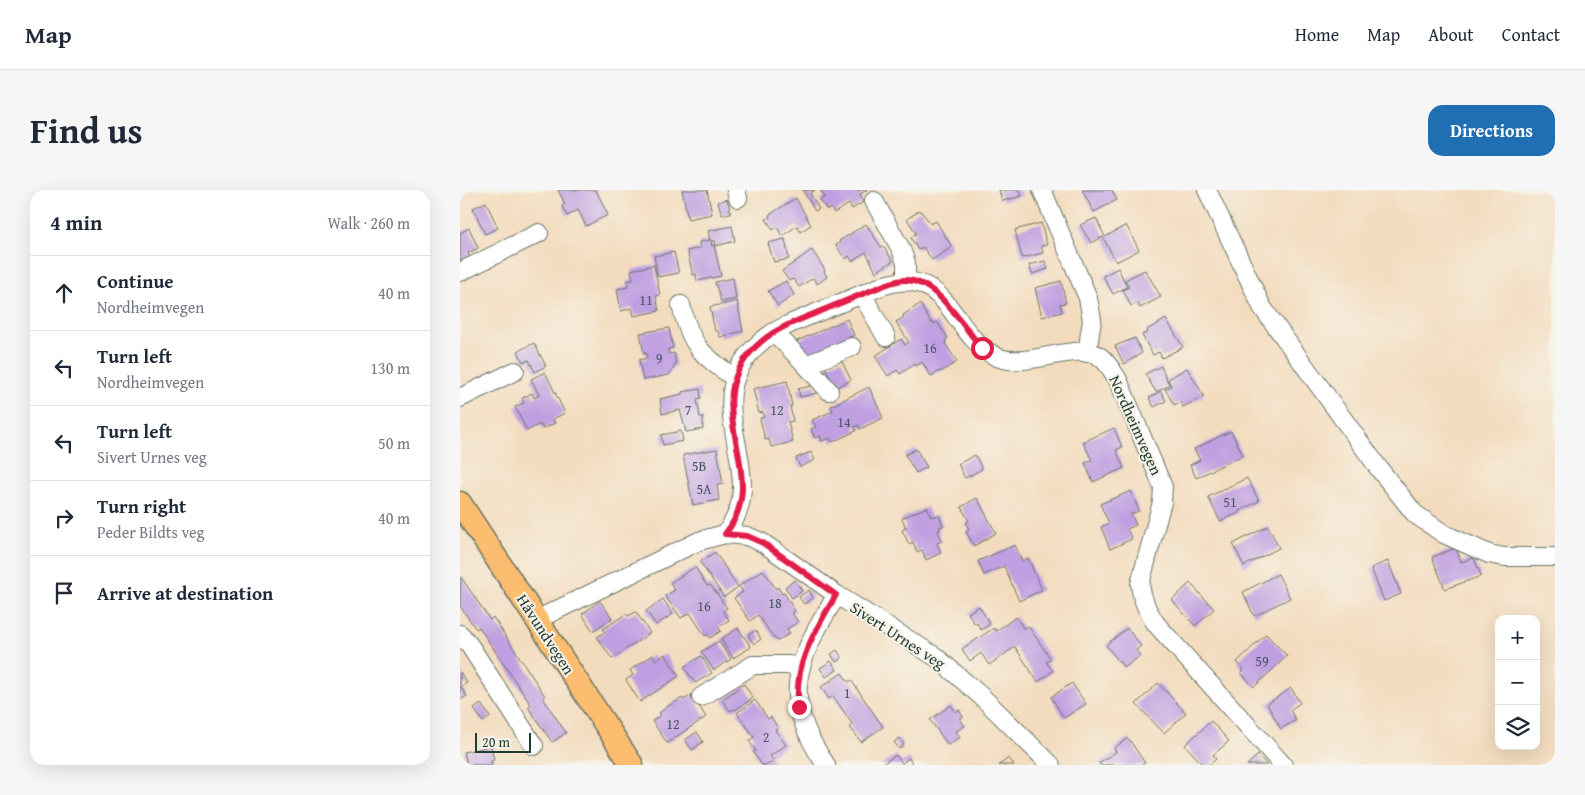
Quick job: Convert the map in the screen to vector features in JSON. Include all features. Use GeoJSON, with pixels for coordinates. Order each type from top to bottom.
{"type":"FeatureCollection","features":[{"type":"Feature","properties":{"kind":"main road","name":"Håvundvegen"},"geometry":{"type":"LineString","coordinates":[[460,503],[632,765]]}},
{"type":"Feature","properties":{"kind":"street"},"geometry":{"type":"LineString","coordinates":[[725,534],[738,514],[742,490],[740,458],[730,405],[730,394],[741,364],[749,352],[774,332],[862,294],[896,281],[906,280],[915,281],[928,287],[938,295],[982,348],[994,356],[1013,361],[1087,352],[1092,320],[1088,298],[1042,190]]}},
{"type":"Feature","properties":{"kind":"street"},"geometry":{"type":"LineString","coordinates":[[1207,190],[1262,307],[1380,470],[1415,514],[1444,534],[1489,554],[1504,557],[1555,557]]}},
{"type":"Feature","properties":{"kind":"street"},"geometry":{"type":"LineString","coordinates":[[874,201],[901,249],[906,263],[906,280]]}},
{"type":"Feature","properties":{"kind":"street"},"geometry":{"type":"LineString","coordinates":[[460,272],[538,233]]}},
{"type":"Feature","properties":{"kind":"street"},"geometry":{"type":"LineString","coordinates":[[862,294],[886,337]]}},
{"type":"Feature","properties":{"kind":"street"},"geometry":{"type":"LineString","coordinates":[[681,305],[689,332],[701,352],[735,378]]}},
{"type":"Feature","properties":{"kind":"street"},"geometry":{"type":"LineString","coordinates":[[774,332],[829,391]]}},
{"type":"Feature","properties":{"kind":"street"},"geometry":{"type":"LineString","coordinates":[[806,365],[852,347]]}},
{"type":"Feature","properties":{"kind":"street","name":"Nordheimvegen"},"geometry":{"type":"LineString","coordinates":[[1087,352],[1099,355],[1108,364],[1118,380],[1163,487],[1162,502],[1140,584],[1141,598],[1146,609],[1156,624],[1284,765]]}},
{"type":"Feature","properties":{"kind":"street"},"geometry":{"type":"LineString","coordinates":[[460,398],[515,371]]}},
{"type":"Feature","properties":{"kind":"street","name":"Sivert Urnes veg"},"geometry":{"type":"LineString","coordinates":[[536,620],[699,541],[725,534],[747,536],[763,543],[836,595],[936,657],[981,696],[1051,765]]}},
{"type":"Feature","properties":{"kind":"street"},"geometry":{"type":"LineString","coordinates":[[826,765],[810,739],[799,707],[797,693],[801,667],[809,645],[836,595]]}},
{"type":"Feature","properties":{"kind":"street"},"geometry":{"type":"LineString","coordinates":[[460,634],[470,646],[534,746]]}},
{"type":"Feature","properties":{"kind":"street"},"geometry":{"type":"LineString","coordinates":[[701,697],[753,665],[788,664],[801,667]]}},
{"type":"Feature","properties":{"kind":"building"},"geometry":{"type":"Polygon","coordinates":[[[558,190],[596,190],[608,215],[586,226],[578,210],[567,216],[562,206],[565,204],[558,190]]]}},
{"type":"Feature","properties":{"kind":"building"},"geometry":{"type":"Polygon","coordinates":[[[682,190],[707,190],[712,214],[688,219],[682,190]]]}},
{"type":"Feature","properties":{"kind":"building"},"geometry":{"type":"Polygon","coordinates":[[[815,190],[810,193],[819,209],[815,211],[803,191],[815,190]]]}},
{"type":"Feature","properties":{"kind":"building"},"geometry":{"type":"Polygon","coordinates":[[[825,190],[867,190],[860,194],[863,202],[852,209],[849,204],[834,213],[831,208],[827,210],[820,200],[825,197],[821,192],[825,190]]]}},
{"type":"Feature","properties":{"kind":"building"},"geometry":{"type":"Polygon","coordinates":[[[999,190],[1020,190],[1022,196],[1002,201],[999,190]]]}},
{"type":"Feature","properties":{"kind":"building"},"geometry":{"type":"Polygon","coordinates":[[[1082,190],[1112,190],[1117,200],[1094,212],[1082,190]]]}},
{"type":"Feature","properties":{"kind":"building"},"geometry":{"type":"Polygon","coordinates":[[[796,198],[811,225],[800,232],[797,226],[782,236],[777,227],[773,230],[766,219],[770,217],[769,215],[796,198]]]}},
{"type":"Feature","properties":{"kind":"building"},"geometry":{"type":"Polygon","coordinates":[[[727,199],[731,213],[722,215],[718,202],[727,199]]]}},
{"type":"Feature","properties":{"kind":"building"},"geometry":{"type":"Polygon","coordinates":[[[486,202],[498,228],[485,234],[473,208],[486,202]]]}},
{"type":"Feature","properties":{"kind":"building"},"geometry":{"type":"Polygon","coordinates":[[[920,210],[931,224],[936,221],[952,247],[932,260],[923,247],[918,250],[911,238],[916,233],[907,219],[920,210]]]}},
{"type":"Feature","properties":{"kind":"building"},"geometry":{"type":"Polygon","coordinates":[[[1096,218],[1105,237],[1126,225],[1139,250],[1116,262],[1103,237],[1091,243],[1080,225],[1096,218]]]}},
{"type":"Feature","properties":{"kind":"building"},"geometry":{"type":"Polygon","coordinates":[[[1041,223],[1047,245],[1041,246],[1043,253],[1022,258],[1015,230],[1041,223]]]}},
{"type":"Feature","properties":{"kind":"building"},"geometry":{"type":"Polygon","coordinates":[[[866,224],[893,261],[876,272],[866,252],[852,261],[849,256],[845,259],[836,245],[839,241],[866,224]]]}},
{"type":"Feature","properties":{"kind":"building"},"geometry":{"type":"Polygon","coordinates":[[[732,226],[735,241],[716,246],[715,240],[711,241],[712,246],[714,245],[721,276],[697,281],[696,274],[693,275],[687,251],[700,248],[699,242],[710,240],[708,231],[732,226]]]}},
{"type":"Feature","properties":{"kind":"building"},"geometry":{"type":"Polygon","coordinates":[[[469,228],[478,248],[468,253],[470,258],[460,263],[460,233],[469,228]]]}},
{"type":"Feature","properties":{"kind":"building"},"geometry":{"type":"Polygon","coordinates":[[[785,239],[789,259],[774,262],[768,243],[785,239]]]}},
{"type":"Feature","properties":{"kind":"building"},"geometry":{"type":"Polygon","coordinates":[[[812,250],[825,270],[827,277],[817,284],[813,278],[799,287],[793,279],[789,281],[782,271],[812,250]]]}},
{"type":"Feature","properties":{"kind":"building"},"geometry":{"type":"Polygon","coordinates":[[[674,252],[679,273],[658,277],[654,256],[674,252]]]}},
{"type":"Feature","properties":{"kind":"building"},"geometry":{"type":"Polygon","coordinates":[[[1045,261],[1048,269],[1032,274],[1029,265],[1045,261]]]}},
{"type":"Feature","properties":{"kind":"building"},"geometry":{"type":"Polygon","coordinates":[[[654,265],[660,295],[656,296],[659,311],[634,316],[632,308],[621,311],[617,289],[628,287],[627,281],[633,280],[631,270],[654,265]]]}},
{"type":"Feature","properties":{"kind":"building"},"geometry":{"type":"Polygon","coordinates":[[[1118,268],[1127,287],[1113,294],[1103,276],[1118,268]]]}},
{"type":"Feature","properties":{"kind":"building"},"geometry":{"type":"Polygon","coordinates":[[[1145,270],[1161,297],[1140,308],[1138,303],[1131,306],[1123,290],[1129,287],[1125,280],[1145,270]]]}},
{"type":"Feature","properties":{"kind":"building"},"geometry":{"type":"Polygon","coordinates":[[[733,278],[736,299],[721,302],[715,282],[733,278]]]}},
{"type":"Feature","properties":{"kind":"building"},"geometry":{"type":"Polygon","coordinates":[[[786,281],[794,295],[778,306],[768,291],[786,281]]]}},
{"type":"Feature","properties":{"kind":"building"},"geometry":{"type":"Polygon","coordinates":[[[1061,281],[1066,303],[1060,304],[1062,312],[1042,317],[1035,288],[1061,281]]]}},
{"type":"Feature","properties":{"kind":"building"},"geometry":{"type":"Polygon","coordinates":[[[737,301],[743,331],[720,337],[718,331],[715,331],[710,307],[737,301]]]}},
{"type":"Feature","properties":{"kind":"building"},"geometry":{"type":"Polygon","coordinates":[[[920,304],[931,323],[937,322],[948,338],[945,340],[945,343],[957,362],[931,376],[922,362],[916,366],[915,364],[900,374],[897,370],[888,376],[875,356],[901,339],[905,345],[909,342],[896,322],[920,304]]]}},
{"type":"Feature","properties":{"kind":"building"},"geometry":{"type":"Polygon","coordinates":[[[847,319],[854,335],[807,357],[805,351],[802,352],[797,341],[847,319]]]}},
{"type":"Feature","properties":{"kind":"building"},"geometry":{"type":"Polygon","coordinates":[[[1166,319],[1183,347],[1162,358],[1159,352],[1153,355],[1142,335],[1166,319]]]}},
{"type":"Feature","properties":{"kind":"building"},"geometry":{"type":"Polygon","coordinates":[[[669,328],[673,348],[668,349],[669,354],[674,353],[676,364],[669,375],[643,380],[639,360],[647,358],[646,353],[644,354],[640,333],[669,328]]]}},
{"type":"Feature","properties":{"kind":"building"},"geometry":{"type":"Polygon","coordinates":[[[1135,338],[1142,353],[1124,364],[1115,346],[1135,338]]]}},
{"type":"Feature","properties":{"kind":"building"},"geometry":{"type":"Polygon","coordinates":[[[534,343],[546,366],[535,372],[529,360],[523,362],[518,351],[534,343]]]}},
{"type":"Feature","properties":{"kind":"building"},"geometry":{"type":"Polygon","coordinates":[[[841,360],[851,380],[835,388],[825,367],[841,360]]]}},
{"type":"Feature","properties":{"kind":"building"},"geometry":{"type":"Polygon","coordinates":[[[1161,366],[1169,385],[1156,392],[1145,374],[1161,366]]]}},
{"type":"Feature","properties":{"kind":"building"},"geometry":{"type":"Polygon","coordinates":[[[1187,368],[1204,396],[1183,407],[1180,402],[1174,405],[1165,389],[1171,386],[1168,379],[1187,368]]]}},
{"type":"Feature","properties":{"kind":"building"},"geometry":{"type":"Polygon","coordinates":[[[545,372],[565,413],[553,419],[555,423],[543,429],[540,424],[527,431],[515,407],[524,403],[522,398],[532,393],[534,398],[539,395],[531,379],[545,372]]]}},
{"type":"Feature","properties":{"kind":"building"},"geometry":{"type":"Polygon","coordinates":[[[787,381],[793,421],[788,422],[793,442],[771,447],[769,439],[765,440],[760,418],[764,417],[763,412],[759,413],[753,389],[787,381]]]}},
{"type":"Feature","properties":{"kind":"building"},"geometry":{"type":"Polygon","coordinates":[[[815,385],[817,393],[800,397],[798,389],[815,385]]]}},
{"type":"Feature","properties":{"kind":"building"},"geometry":{"type":"Polygon","coordinates":[[[869,387],[883,418],[860,429],[859,425],[854,427],[856,431],[832,442],[830,438],[822,441],[820,436],[815,438],[811,429],[816,427],[812,420],[833,411],[831,406],[869,387]]]}},
{"type":"Feature","properties":{"kind":"building"},"geometry":{"type":"Polygon","coordinates":[[[700,389],[701,398],[697,399],[700,417],[703,417],[703,429],[686,432],[680,410],[662,414],[660,399],[700,389]]]}},
{"type":"Feature","properties":{"kind":"building"},"geometry":{"type":"Polygon","coordinates":[[[1161,391],[1166,401],[1154,407],[1149,398],[1161,391]]]}},
{"type":"Feature","properties":{"kind":"building"},"geometry":{"type":"Polygon","coordinates":[[[1114,428],[1122,447],[1116,450],[1124,468],[1093,482],[1085,463],[1092,460],[1083,442],[1114,428]]]}},
{"type":"Feature","properties":{"kind":"building"},"geometry":{"type":"Polygon","coordinates":[[[681,431],[683,441],[663,445],[661,435],[681,431]]]}},
{"type":"Feature","properties":{"kind":"building"},"geometry":{"type":"Polygon","coordinates":[[[1231,431],[1243,455],[1196,478],[1190,465],[1200,460],[1194,449],[1231,431]]]}},
{"type":"Feature","properties":{"kind":"building"},"geometry":{"type":"Polygon","coordinates":[[[717,449],[723,484],[717,485],[719,500],[693,505],[683,455],[717,449]]]}},
{"type":"Feature","properties":{"kind":"building"},"geometry":{"type":"Polygon","coordinates":[[[916,449],[927,467],[916,473],[905,455],[916,449]]]}},
{"type":"Feature","properties":{"kind":"building"},"geometry":{"type":"Polygon","coordinates":[[[811,452],[815,460],[800,467],[796,458],[811,452]]]}},
{"type":"Feature","properties":{"kind":"building"},"geometry":{"type":"Polygon","coordinates":[[[975,455],[982,469],[965,478],[958,464],[975,455]]]}},
{"type":"Feature","properties":{"kind":"building"},"geometry":{"type":"Polygon","coordinates":[[[1247,478],[1259,501],[1239,511],[1239,513],[1220,521],[1208,497],[1247,478]]]}},
{"type":"Feature","properties":{"kind":"building"},"geometry":{"type":"Polygon","coordinates":[[[1131,491],[1139,511],[1131,514],[1136,525],[1127,529],[1132,539],[1110,549],[1101,527],[1109,523],[1100,504],[1131,491]]]}},
{"type":"Feature","properties":{"kind":"building"},"geometry":{"type":"Polygon","coordinates":[[[977,498],[996,533],[974,546],[966,532],[969,530],[966,523],[969,521],[961,507],[977,498]]]}},
{"type":"Feature","properties":{"kind":"building"},"geometry":{"type":"Polygon","coordinates":[[[927,507],[931,517],[939,515],[943,526],[939,527],[940,530],[938,531],[942,541],[937,543],[941,553],[926,560],[922,550],[917,552],[913,542],[909,544],[902,530],[906,528],[902,518],[927,507]]]}},
{"type":"Feature","properties":{"kind":"building"},"geometry":{"type":"Polygon","coordinates":[[[1268,526],[1279,548],[1244,566],[1233,544],[1268,526]]]}},
{"type":"Feature","properties":{"kind":"building"},"geometry":{"type":"Polygon","coordinates":[[[1015,545],[1022,561],[1028,558],[1042,590],[1019,601],[1004,566],[984,575],[978,561],[1015,545]]]}},
{"type":"Feature","properties":{"kind":"building"},"geometry":{"type":"Polygon","coordinates":[[[1456,548],[1461,562],[1474,558],[1481,576],[1445,589],[1432,557],[1456,548]]]}},
{"type":"Feature","properties":{"kind":"building"},"geometry":{"type":"Polygon","coordinates":[[[715,552],[738,587],[724,597],[700,562],[715,552]]]}},
{"type":"Feature","properties":{"kind":"building"},"geometry":{"type":"Polygon","coordinates":[[[1388,561],[1401,594],[1384,601],[1371,568],[1388,561]]]}},
{"type":"Feature","properties":{"kind":"building"},"geometry":{"type":"Polygon","coordinates":[[[695,567],[707,586],[710,585],[727,608],[723,611],[729,620],[718,627],[721,631],[710,638],[707,634],[705,636],[690,613],[681,618],[665,596],[675,590],[670,583],[695,567]]]}},
{"type":"Feature","properties":{"kind":"building"},"geometry":{"type":"Polygon","coordinates":[[[763,570],[776,589],[778,587],[782,594],[784,593],[795,611],[792,613],[798,622],[787,629],[790,633],[778,641],[758,615],[750,621],[734,598],[743,592],[739,586],[763,570]]]}},
{"type":"Feature","properties":{"kind":"building"},"geometry":{"type":"Polygon","coordinates":[[[1278,574],[1290,598],[1254,616],[1243,592],[1278,574]]]}},
{"type":"Feature","properties":{"kind":"building"},"geometry":{"type":"Polygon","coordinates":[[[461,577],[490,620],[493,617],[545,696],[543,698],[566,733],[552,742],[528,707],[531,705],[479,627],[476,629],[460,606],[461,577]]]}},
{"type":"Feature","properties":{"kind":"building"},"geometry":{"type":"Polygon","coordinates":[[[795,580],[802,591],[792,598],[785,587],[795,580]]]}},
{"type":"Feature","properties":{"kind":"building"},"geometry":{"type":"Polygon","coordinates":[[[1190,583],[1214,609],[1195,626],[1172,600],[1190,583]]]}},
{"type":"Feature","properties":{"kind":"building"},"geometry":{"type":"Polygon","coordinates":[[[809,590],[813,598],[804,604],[799,597],[809,590]]]}},
{"type":"Feature","properties":{"kind":"building"},"geometry":{"type":"Polygon","coordinates":[[[663,599],[673,614],[656,625],[646,611],[663,599]]]}},
{"type":"Feature","properties":{"kind":"building"},"geometry":{"type":"Polygon","coordinates":[[[600,601],[612,618],[593,631],[582,614],[600,601]]]}},
{"type":"Feature","properties":{"kind":"building"},"geometry":{"type":"Polygon","coordinates":[[[979,606],[990,624],[981,630],[968,613],[979,606]]]}},
{"type":"Feature","properties":{"kind":"building"},"geometry":{"type":"Polygon","coordinates":[[[636,612],[650,633],[612,659],[597,637],[605,632],[603,629],[626,614],[628,616],[636,612]]]}},
{"type":"Feature","properties":{"kind":"building"},"geometry":{"type":"Polygon","coordinates":[[[1016,617],[1024,629],[1028,626],[1051,659],[1046,662],[1053,671],[1038,682],[1015,647],[989,665],[981,653],[970,661],[962,649],[994,628],[996,631],[1016,617]]]}},
{"type":"Feature","properties":{"kind":"building"},"geometry":{"type":"Polygon","coordinates":[[[738,628],[751,647],[733,658],[721,639],[738,628]]]}},
{"type":"Feature","properties":{"kind":"building"},"geometry":{"type":"Polygon","coordinates":[[[1127,628],[1141,646],[1136,650],[1140,656],[1124,668],[1106,645],[1127,628]]]}},
{"type":"Feature","properties":{"kind":"building"},"geometry":{"type":"Polygon","coordinates":[[[756,630],[761,639],[754,644],[748,635],[756,630]]]}},
{"type":"Feature","properties":{"kind":"building"},"geometry":{"type":"Polygon","coordinates":[[[1266,634],[1287,656],[1254,687],[1241,673],[1244,670],[1237,662],[1266,634]]]}},
{"type":"Feature","properties":{"kind":"building"},"geometry":{"type":"Polygon","coordinates":[[[719,641],[731,659],[714,670],[701,652],[719,641]]]}},
{"type":"Feature","properties":{"kind":"building"},"geometry":{"type":"Polygon","coordinates":[[[837,650],[842,658],[836,662],[831,654],[837,650]]]}},
{"type":"Feature","properties":{"kind":"building"},"geometry":{"type":"Polygon","coordinates":[[[665,654],[679,676],[640,702],[626,680],[633,675],[630,670],[653,655],[656,660],[665,654]]]}},
{"type":"Feature","properties":{"kind":"building"},"geometry":{"type":"Polygon","coordinates":[[[701,656],[712,673],[695,683],[684,667],[701,656]]]}},
{"type":"Feature","properties":{"kind":"building"},"geometry":{"type":"Polygon","coordinates":[[[831,661],[837,670],[826,677],[820,668],[831,661]]]}},
{"type":"Feature","properties":{"kind":"building"},"geometry":{"type":"Polygon","coordinates":[[[460,672],[467,683],[461,687],[467,696],[460,700],[460,672]]]}},
{"type":"Feature","properties":{"kind":"building"},"geometry":{"type":"Polygon","coordinates":[[[842,673],[848,682],[851,680],[883,727],[861,742],[850,727],[853,725],[833,696],[829,699],[821,687],[842,673]]]}},
{"type":"Feature","properties":{"kind":"building"},"geometry":{"type":"Polygon","coordinates":[[[1072,683],[1086,704],[1064,718],[1051,697],[1072,683]]]}},
{"type":"Feature","properties":{"kind":"building"},"geometry":{"type":"Polygon","coordinates":[[[1158,683],[1186,713],[1164,733],[1136,704],[1158,683]]]}},
{"type":"Feature","properties":{"kind":"building"},"geometry":{"type":"Polygon","coordinates":[[[744,684],[753,698],[735,710],[730,711],[722,700],[744,684]]]}},
{"type":"Feature","properties":{"kind":"building"},"geometry":{"type":"Polygon","coordinates":[[[1291,688],[1300,703],[1290,710],[1296,720],[1281,729],[1267,704],[1291,688]]]}},
{"type":"Feature","properties":{"kind":"building"},"geometry":{"type":"Polygon","coordinates":[[[692,695],[706,717],[667,743],[652,721],[670,705],[692,695]]]}},
{"type":"Feature","properties":{"kind":"building"},"geometry":{"type":"Polygon","coordinates":[[[755,700],[768,719],[771,717],[778,728],[775,730],[786,745],[770,756],[774,761],[767,765],[762,765],[753,752],[756,751],[749,741],[754,737],[737,713],[755,700]]]}},
{"type":"Feature","properties":{"kind":"building"},"geometry":{"type":"Polygon","coordinates":[[[481,704],[490,717],[483,722],[474,709],[481,704]]]}},
{"type":"Feature","properties":{"kind":"building"},"geometry":{"type":"Polygon","coordinates":[[[951,705],[956,712],[959,710],[963,717],[960,719],[965,726],[956,731],[960,737],[948,745],[930,720],[951,705]]]}},
{"type":"Feature","properties":{"kind":"building"},"geometry":{"type":"Polygon","coordinates":[[[1211,721],[1229,741],[1213,755],[1216,759],[1209,765],[1203,765],[1185,745],[1211,721]]]}},
{"type":"Feature","properties":{"kind":"building"},"geometry":{"type":"Polygon","coordinates":[[[697,732],[703,742],[692,750],[685,740],[697,732]]]}},
{"type":"Feature","properties":{"kind":"building"},"geometry":{"type":"Polygon","coordinates":[[[900,738],[904,745],[899,749],[894,742],[900,738]]]}},
{"type":"Feature","properties":{"kind":"building"},"geometry":{"type":"Polygon","coordinates":[[[1128,738],[1145,763],[1141,765],[1100,765],[1099,763],[1116,752],[1114,748],[1128,738]]]}},
{"type":"Feature","properties":{"kind":"building"},"geometry":{"type":"Polygon","coordinates":[[[491,746],[494,760],[491,761],[492,765],[467,765],[464,752],[491,746]]]}},
{"type":"Feature","properties":{"kind":"building"},"geometry":{"type":"Polygon","coordinates":[[[896,755],[902,763],[909,758],[913,765],[881,765],[896,755]]]}},
{"type":"Feature","properties":{"kind":"building"},"geometry":{"type":"Polygon","coordinates":[[[1258,755],[1267,765],[1247,765],[1258,755]]]}},
{"type":"Feature","properties":{"kind":"building"},"geometry":{"type":"Polygon","coordinates":[[[1009,758],[1014,765],[999,765],[1009,758]]]}},
{"type":"Feature","properties":{"kind":"route"},"geometry":{"type":"LineString","coordinates":[[799,707],[797,693],[802,662],[822,619],[836,595],[763,543],[747,536],[725,534],[738,514],[742,490],[740,458],[730,405],[730,394],[741,364],[749,352],[774,332],[882,286],[906,280],[915,281],[928,287],[938,295],[982,348]]}}]}
